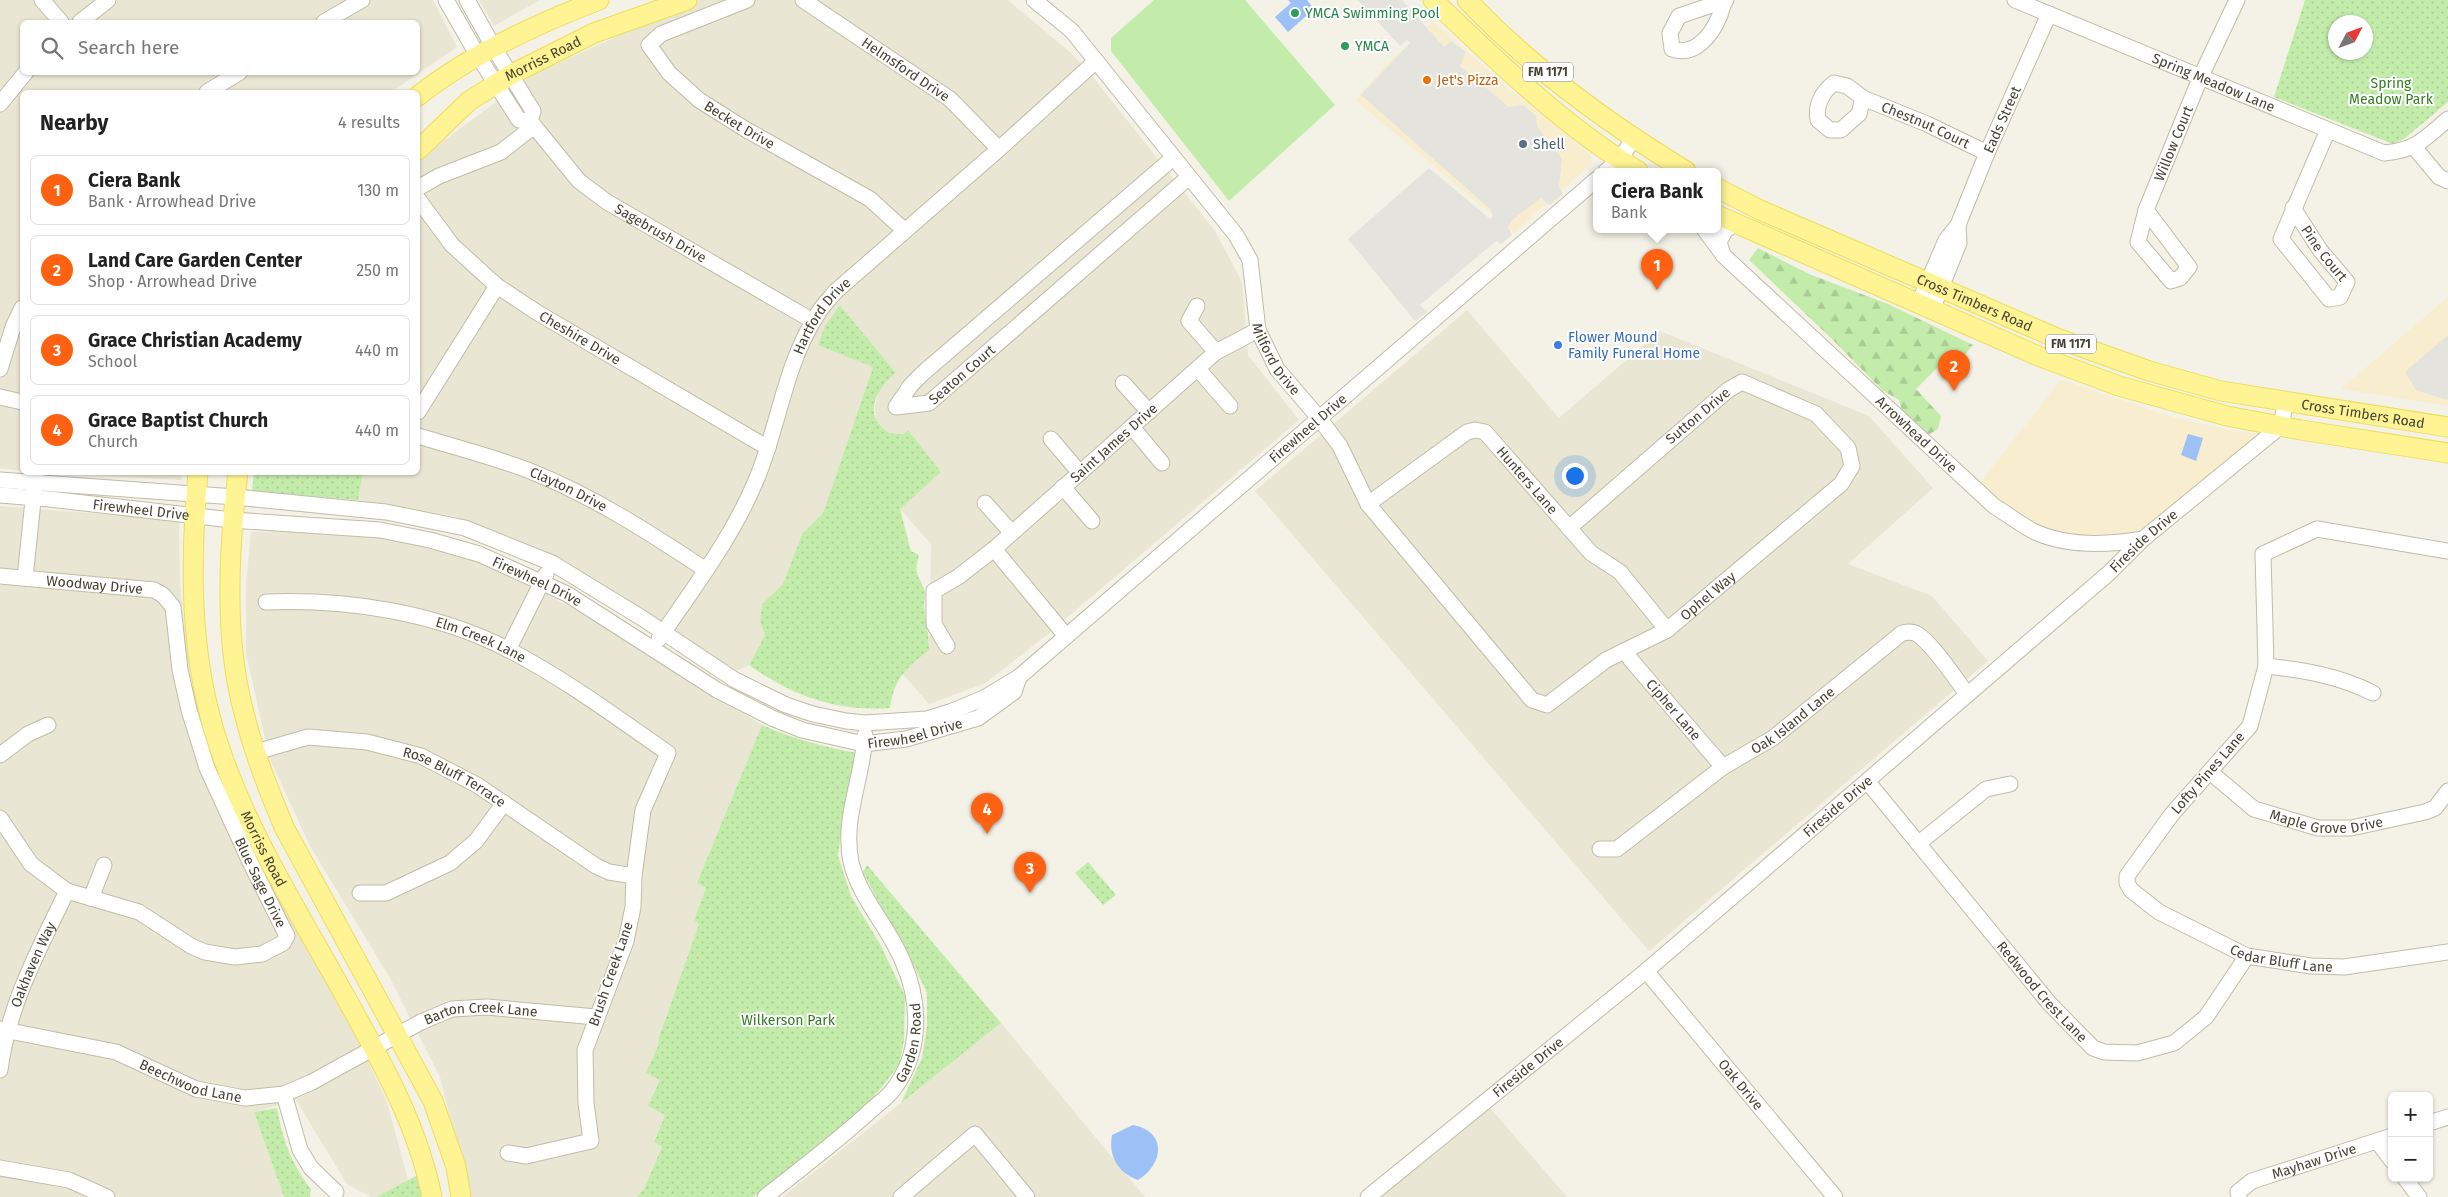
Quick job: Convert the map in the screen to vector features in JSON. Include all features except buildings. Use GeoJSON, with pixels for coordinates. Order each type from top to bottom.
{"type":"FeatureCollection","features":[{"type":"Feature","properties":{"kind":"main road"},"geometry":{"type":"LineString","coordinates":[[420,95],[486,52],[535,26],[599,0]]}},
{"type":"Feature","properties":{"kind":"main road","name":"Morriss Road"},"geometry":{"type":"LineString","coordinates":[[420,148],[469,101],[502,79],[594,33],[687,0]]}},
{"type":"Feature","properties":{"kind":"main road","name":"FM 1171"},"geometry":{"type":"LineString","coordinates":[[1433,0],[1613,166]]}},
{"type":"Feature","properties":{"kind":"main road","name":"FM 1171"},"geometry":{"type":"LineString","coordinates":[[1466,0],[1523,52],[1633,139],[1681,168]]}},
{"type":"Feature","properties":{"kind":"main road"},"geometry":{"type":"LineString","coordinates":[[1467,33],[1470,25],[1476,24],[1505,44],[1523,52]]}},
{"type":"Feature","properties":{"kind":"main road","name":"Cross Timbers Road"},"geometry":{"type":"LineString","coordinates":[[1721,190],[1760,210],[2059,339],[2149,371],[2222,391],[2448,427]]}},
{"type":"Feature","properties":{"kind":"main road","name":"Cross Timbers Road"},"geometry":{"type":"LineString","coordinates":[[1721,217],[2101,380],[2195,408],[2282,426],[2448,453]]}},
{"type":"Feature","properties":{"kind":"main road","name":"Morriss Road"},"geometry":{"type":"LineString","coordinates":[[198,475],[194,516],[192,600],[197,655],[218,742],[256,835],[400,1097],[416,1139],[432,1197]]}},
{"type":"Feature","properties":{"kind":"main road","name":"Morriss Road"},"geometry":{"type":"LineString","coordinates":[[238,475],[232,520],[229,581],[232,644],[241,696],[256,752],[269,792],[285,829],[433,1101],[456,1168],[461,1197]]}},
{"type":"Feature","properties":{"kind":"street"},"geometry":{"type":"LineString","coordinates":[[42,0],[59,20]]}},
{"type":"Feature","properties":{"kind":"street"},"geometry":{"type":"LineString","coordinates":[[83,20],[108,0]]}},
{"type":"Feature","properties":{"kind":"street"},"geometry":{"type":"LineString","coordinates":[[327,20],[362,0]]}},
{"type":"Feature","properties":{"kind":"street","name":"Sagebrush Drive"},"geometry":{"type":"LineString","coordinates":[[446,0],[486,52],[502,79],[519,120],[532,123],[579,181],[608,202],[813,321]]}},
{"type":"Feature","properties":{"kind":"street","name":"Sagebrush Drive"},"geometry":{"type":"LineString","coordinates":[[467,0],[486,52]]}},
{"type":"Feature","properties":{"kind":"street","name":"Becket Drive"},"geometry":{"type":"LineString","coordinates":[[747,0],[660,34],[649,45],[669,73],[699,100],[745,129],[870,199],[905,231]]}},
{"type":"Feature","properties":{"kind":"street","name":"Helmsford Drive"},"geometry":{"type":"LineString","coordinates":[[803,0],[950,99],[999,150]]}},
{"type":"Feature","properties":{"kind":"street","name":"Milford Drive"},"geometry":{"type":"LineString","coordinates":[[1034,0],[1072,31],[1236,235],[1250,260],[1258,330],[1276,368],[1320,418],[1340,446],[1368,504],[1532,700],[1547,705]]}},
{"type":"Feature","properties":{"kind":"street","name":"Spring Meadow Lane"},"geometry":{"type":"LineString","coordinates":[[2015,0],[2384,153],[2404,151],[2414,147],[2448,119]]}},
{"type":"Feature","properties":{"kind":"street","name":"Willow Court"},"geometry":{"type":"LineString","coordinates":[[2146,210],[2201,76],[2237,0]]}},
{"type":"Feature","properties":{"kind":"street","name":"Eads Street"},"geometry":{"type":"LineString","coordinates":[[1926,306],[1934,285],[1959,243],[1958,225],[1987,153],[2049,14]]}},
{"type":"Feature","properties":{"kind":"street","name":"Hartford Drive"},"geometry":{"type":"LineString","coordinates":[[653,647],[706,570],[746,504],[768,448],[796,361],[813,321],[836,291],[999,150],[1096,61]]}},
{"type":"Feature","properties":{"kind":"street"},"geometry":{"type":"LineString","coordinates":[[0,104],[24,75]]}},
{"type":"Feature","properties":{"kind":"street"},"geometry":{"type":"LineString","coordinates":[[210,90],[235,75]]}},
{"type":"Feature","properties":{"kind":"street","name":"Chestnut Court"},"geometry":{"type":"LineString","coordinates":[[1863,98],[1927,124],[1987,153]]}},
{"type":"Feature","properties":{"kind":"street"},"geometry":{"type":"LineString","coordinates":[[420,187],[439,176],[501,152],[532,123]]}},
{"type":"Feature","properties":{"kind":"street","name":"Pine Court"},"geometry":{"type":"LineString","coordinates":[[2293,208],[2320,250],[2347,282],[2340,297],[2330,299],[2281,239],[2293,208],[2328,130]]}},
{"type":"Feature","properties":{"kind":"street"},"geometry":{"type":"LineString","coordinates":[[1613,166],[1633,139]]}},
{"type":"Feature","properties":{"kind":"street"},"geometry":{"type":"LineString","coordinates":[[2414,147],[2439,177],[2448,181]]}},
{"type":"Feature","properties":{"kind":"street","name":"Seaton Court"},"geometry":{"type":"LineString","coordinates":[[1173,158],[911,385],[896,407],[929,403],[1189,177]]}},
{"type":"Feature","properties":{"kind":"street","name":"Firewheel Drive"},"geometry":{"type":"LineString","coordinates":[[0,480],[235,497],[403,515],[465,528],[552,563],[663,632],[735,680],[786,705],[813,714],[865,723],[927,718],[950,712],[984,698],[1020,677],[1593,183]]}},
{"type":"Feature","properties":{"kind":"street","name":"Cheshire Drive"},"geometry":{"type":"LineString","coordinates":[[420,202],[452,245],[497,286],[538,314],[768,448]]}},
{"type":"Feature","properties":{"kind":"street"},"geometry":{"type":"LineString","coordinates":[[1724,256],[1719,242],[1725,231],[1736,223]]}},
{"type":"Feature","properties":{"kind":"street","name":"Arrowhead Drive"},"geometry":{"type":"LineString","coordinates":[[1707,233],[1724,256],[1994,506],[2033,531],[2054,539],[2089,543],[2121,543],[2143,539]]}},
{"type":"Feature","properties":{"kind":"street"},"geometry":{"type":"LineString","coordinates":[[1034,278],[1051,298]]}},
{"type":"Feature","properties":{"kind":"street"},"geometry":{"type":"LineString","coordinates":[[420,409],[497,286]]}},
{"type":"Feature","properties":{"kind":"street"},"geometry":{"type":"LineString","coordinates":[[1198,306],[1189,321],[1216,352]]}},
{"type":"Feature","properties":{"kind":"street"},"geometry":{"type":"LineString","coordinates":[[0,369],[13,327],[20,312]]}},
{"type":"Feature","properties":{"kind":"street","name":"Saint James Drive"},"geometry":{"type":"LineString","coordinates":[[947,646],[934,624],[934,591],[994,549],[1216,352],[1258,330]]}},
{"type":"Feature","properties":{"kind":"street"},"geometry":{"type":"LineString","coordinates":[[1198,369],[1230,406]]}},
{"type":"Feature","properties":{"kind":"street","name":"Sutton Drive"},"geometry":{"type":"LineString","coordinates":[[1569,528],[1728,390],[1742,382],[1816,414],[1848,448],[1852,466]]}},
{"type":"Feature","properties":{"kind":"street"},"geometry":{"type":"LineString","coordinates":[[1124,383],[1149,412]]}},
{"type":"Feature","properties":{"kind":"street"},"geometry":{"type":"LineString","coordinates":[[0,397],[20,402]]}},
{"type":"Feature","properties":{"kind":"street"},"geometry":{"type":"LineString","coordinates":[[2282,426],[2286,400]]}},
{"type":"Feature","properties":{"kind":"street","name":"Fireside Drive"},"geometry":{"type":"LineString","coordinates":[[1368,1197],[1646,971],[2108,574],[2143,539],[2282,426]]}},
{"type":"Feature","properties":{"kind":"street"},"geometry":{"type":"LineString","coordinates":[[1132,427],[1162,463]]}},
{"type":"Feature","properties":{"kind":"street","name":"Hunters Lane"},"geometry":{"type":"LineString","coordinates":[[1368,504],[1467,432],[1475,430],[1485,432],[1591,552],[1620,572],[1667,630]]}},
{"type":"Feature","properties":{"kind":"street","name":"Clayton Drive"},"geometry":{"type":"LineString","coordinates":[[420,437],[530,471],[612,511],[706,570]]}},
{"type":"Feature","properties":{"kind":"street"},"geometry":{"type":"LineString","coordinates":[[1051,439],[1080,472]]}},
{"type":"Feature","properties":{"kind":"street","name":"Ophel Way"},"geometry":{"type":"LineString","coordinates":[[1547,705],[1606,660],[1626,652],[1667,630],[1841,484],[1852,466]]}},
{"type":"Feature","properties":{"kind":"street"},"geometry":{"type":"LineString","coordinates":[[25,578],[35,484]]}},
{"type":"Feature","properties":{"kind":"street","name":"Firewheel Drive"},"geometry":{"type":"LineString","coordinates":[[0,495],[35,484],[194,516],[380,530],[421,538],[479,554],[542,581],[653,647],[717,690],[772,718],[802,730],[864,744],[906,739],[978,718],[1014,692],[1020,677]]}},
{"type":"Feature","properties":{"kind":"street"},"geometry":{"type":"LineString","coordinates":[[1064,487],[1092,520]]}},
{"type":"Feature","properties":{"kind":"street"},"geometry":{"type":"LineString","coordinates":[[985,503],[1012,533]]}},
{"type":"Feature","properties":{"kind":"street","name":"Lofty Pines Lane"},"geometry":{"type":"LineString","coordinates":[[2131,890],[2127,883],[2127,876],[2167,820],[2250,726],[2266,666],[2263,554],[2317,529],[2448,551]]}},
{"type":"Feature","properties":{"kind":"street"},"geometry":{"type":"LineString","coordinates":[[994,549],[1066,636]]}},
{"type":"Feature","properties":{"kind":"street"},"geometry":{"type":"LineString","coordinates":[[508,650],[552,563]]}},
{"type":"Feature","properties":{"kind":"street","name":"Woodway Drive"},"geometry":{"type":"LineString","coordinates":[[0,576],[154,590],[169,601],[173,607],[174,617]]}},
{"type":"Feature","properties":{"kind":"street","name":"Elm Creek Lane"},"geometry":{"type":"LineString","coordinates":[[266,602],[307,600],[409,614],[462,631],[508,650],[574,688],[668,753]]}},
{"type":"Feature","properties":{"kind":"street","name":"Blue Sage Drive"},"geometry":{"type":"LineString","coordinates":[[0,818],[32,864],[67,891],[139,912],[190,946],[218,955],[262,954],[283,943],[287,936],[238,838],[207,768],[182,678],[174,617]]}},
{"type":"Feature","properties":{"kind":"street","name":"Oak Island Lane"},"geometry":{"type":"LineString","coordinates":[[1600,848],[1617,849],[1723,767],[1772,738],[1902,633],[1909,631],[1925,642],[1967,694]]}},
{"type":"Feature","properties":{"kind":"street","name":"Cipher Lane"},"geometry":{"type":"LineString","coordinates":[[1626,652],[1648,681],[1723,767]]}},
{"type":"Feature","properties":{"kind":"street"},"geometry":{"type":"LineString","coordinates":[[2266,666],[2324,674],[2349,681],[2373,693]]}},
{"type":"Feature","properties":{"kind":"street","name":"Garden Road"},"geometry":{"type":"LineString","coordinates":[[765,1197],[856,1124],[892,1091],[907,1064],[916,1032],[916,1003],[911,981],[902,959],[860,888],[851,861],[848,831],[864,744],[865,723]]}},
{"type":"Feature","properties":{"kind":"street"},"geometry":{"type":"LineString","coordinates":[[0,756],[28,734],[48,724]]}},
{"type":"Feature","properties":{"kind":"street","name":"Rose Bluff Terrace"},"geometry":{"type":"LineString","coordinates":[[256,752],[308,737],[367,742],[421,756],[477,785],[589,863],[610,872],[634,876]]}},
{"type":"Feature","properties":{"kind":"street","name":"Brush Creek Lane"},"geometry":{"type":"LineString","coordinates":[[508,1154],[526,1156],[591,1141],[586,1103],[585,1050],[626,941],[633,907],[634,876],[643,810],[668,753]]}},
{"type":"Feature","properties":{"kind":"street","name":"Maple Grove Drive"},"geometry":{"type":"LineString","coordinates":[[2210,772],[2254,809],[2318,828],[2351,828],[2425,812],[2435,808],[2448,791]]}},
{"type":"Feature","properties":{"kind":"street","name":"Redwood Crest Lane"},"geometry":{"type":"LineString","coordinates":[[1867,781],[2049,1003],[2081,1039],[2092,1048],[2104,1052],[2137,1053],[2174,1043],[2206,1017],[2247,956]]}},
{"type":"Feature","properties":{"kind":"street"},"geometry":{"type":"LineString","coordinates":[[1919,844],[1986,789],[2010,784]]}},
{"type":"Feature","properties":{"kind":"street"},"geometry":{"type":"LineString","coordinates":[[360,893],[386,893],[450,863],[476,841],[504,803]]}},
{"type":"Feature","properties":{"kind":"street"},"geometry":{"type":"LineString","coordinates":[[91,898],[104,865]]}},
{"type":"Feature","properties":{"kind":"street","name":"Cedar Bluff Lane"},"geometry":{"type":"LineString","coordinates":[[2131,890],[2159,912],[2247,956],[2311,966],[2344,966],[2448,952]]}},
{"type":"Feature","properties":{"kind":"street","name":"Oakhaven Way"},"geometry":{"type":"LineString","coordinates":[[0,1070],[3,1030],[34,959],[67,891]]}},
{"type":"Feature","properties":{"kind":"street","name":"Oak Drive"},"geometry":{"type":"LineString","coordinates":[[1646,971],[1835,1197]]}},
{"type":"Feature","properties":{"kind":"street","name":"Barton Creek Lane"},"geometry":{"type":"LineString","coordinates":[[373,1048],[421,1022],[452,1009],[487,1007],[596,1017]]}},
{"type":"Feature","properties":{"kind":"street","name":"Beechwood Lane"},"geometry":{"type":"LineString","coordinates":[[3,1030],[116,1052],[196,1089],[245,1098],[284,1094],[312,1082],[373,1048]]}},
{"type":"Feature","properties":{"kind":"street"},"geometry":{"type":"LineString","coordinates":[[284,1094],[300,1150],[311,1168],[336,1192]]}},
{"type":"Feature","properties":{"kind":"street"},"geometry":{"type":"LineString","coordinates":[[2433,1122],[2448,1117]]}},
{"type":"Feature","properties":{"kind":"street"},"geometry":{"type":"LineString","coordinates":[[901,1197],[975,1134],[1027,1197]]}},
{"type":"Feature","properties":{"kind":"street","name":"Mayhaw Drive"},"geometry":{"type":"LineString","coordinates":[[2238,1194],[2252,1181],[2389,1137]]}},
{"type":"Feature","properties":{"kind":"street"},"geometry":{"type":"LineString","coordinates":[[2377,1141],[2388,1156]]}},
{"type":"Feature","properties":{"kind":"street"},"geometry":{"type":"LineString","coordinates":[[0,1168],[69,1180],[107,1197]]}},
{"type":"Feature","properties":{"kind":"street"},"geometry":{"type":"LineString","coordinates":[[2408,1182],[2419,1197]]}},
{"type":"Feature","properties":{"kind":"shaded area"},"geometry":{"type":"Polygon","coordinates":[[[0,0],[433,0],[457,47],[420,72],[420,20],[20,20],[20,75],[416,75],[394,90],[20,90],[20,471],[0,468],[0,0]]]}},
{"type":"Feature","properties":{"kind":"shaded area"},"geometry":{"type":"Polygon","coordinates":[[[479,0],[540,0],[494,26],[479,0]]]}},
{"type":"Feature","properties":{"kind":"shaded area"},"geometry":{"type":"Polygon","coordinates":[[[697,0],[1008,0],[1071,53],[1092,76],[1215,231],[1242,282],[1248,355],[1299,420],[1049,633],[986,683],[929,704],[902,673],[929,650],[931,544],[900,509],[907,430],[903,434],[889,433],[876,420],[875,405],[879,391],[888,379],[896,373],[840,305],[825,326],[873,367],[823,513],[802,534],[783,584],[762,604],[760,622],[765,635],[749,665],[737,671],[568,568],[454,516],[358,500],[363,475],[420,475],[420,159],[532,75],[697,0]]]}},
{"type":"Feature","properties":{"kind":"shaded area"},"geometry":{"type":"Polygon","coordinates":[[[1358,0],[1402,0],[1444,47],[1451,41],[1466,52],[1460,66],[1509,107],[1523,105],[1536,116],[1537,126],[1562,159],[1559,186],[1563,194],[1549,205],[1541,198],[1512,220],[1508,227],[1512,235],[1501,244],[1496,241],[1420,305],[1427,312],[1415,321],[1348,239],[1429,168],[1490,219],[1493,216],[1490,209],[1361,95],[1410,43],[1407,40],[1400,46],[1358,0]]]}},
{"type":"Feature","properties":{"kind":"shaded area"},"geometry":{"type":"Polygon","coordinates":[[[1433,21],[1505,86],[1591,154],[1592,163],[1514,233],[1355,100],[1390,61],[1433,21]]]}},
{"type":"Feature","properties":{"kind":"shaded area"},"geometry":{"type":"Polygon","coordinates":[[[2448,297],[2448,406],[2341,389],[2448,297]]]}},
{"type":"Feature","properties":{"kind":"shaded area"},"geometry":{"type":"Polygon","coordinates":[[[1467,310],[1559,418],[1660,331],[1869,416],[1933,488],[1848,564],[1932,596],[1988,661],[1649,951],[1255,491],[1467,310]]]}},
{"type":"Feature","properties":{"kind":"shaded area"},"geometry":{"type":"Polygon","coordinates":[[[2448,335],[2447,400],[2416,390],[2405,372],[2448,335]]]}},
{"type":"Feature","properties":{"kind":"shaded area"},"geometry":{"type":"Polygon","coordinates":[[[2061,380],[2176,418],[2235,431],[2255,433],[2254,442],[2175,511],[2136,535],[2106,538],[2062,536],[2006,511],[1978,485],[2061,380]]]}},
{"type":"Feature","properties":{"kind":"shaded area"},"geometry":{"type":"Polygon","coordinates":[[[91,475],[182,475],[181,480],[91,475]]]}},
{"type":"Feature","properties":{"kind":"shaded area"},"geometry":{"type":"Polygon","coordinates":[[[0,506],[179,520],[180,586],[191,678],[215,765],[248,837],[344,1008],[387,1102],[408,1180],[376,1197],[371,1197],[347,1184],[296,1100],[254,1112],[284,1197],[0,1197],[0,506]]]}},
{"type":"Feature","properties":{"kind":"shaded area"},"geometry":{"type":"Polygon","coordinates":[[[311,530],[409,539],[497,567],[623,636],[762,725],[697,883],[706,888],[694,920],[699,924],[659,1037],[658,1046],[646,1073],[660,1080],[665,1114],[654,1142],[662,1147],[644,1189],[637,1197],[470,1197],[440,1077],[390,978],[310,846],[269,757],[246,653],[246,587],[251,532],[311,530]]]}},
{"type":"Feature","properties":{"kind":"shaded area"},"geometry":{"type":"Polygon","coordinates":[[[1001,1023],[1145,1197],[782,1197],[901,1103],[1001,1023]]]}},
{"type":"Feature","properties":{"kind":"shaded area"},"geometry":{"type":"Polygon","coordinates":[[[1486,1103],[1567,1197],[1369,1197],[1486,1103]]]}},
{"type":"Feature","properties":{"kind":"green space"},"geometry":{"type":"Polygon","coordinates":[[[1154,0],[1245,0],[1335,105],[1229,201],[1111,51],[1111,38],[1154,0]]]}},
{"type":"Feature","properties":{"kind":"green space","name":"Spring Meadow Park"},"geometry":{"type":"Polygon","coordinates":[[[2305,0],[2448,0],[2448,102],[2404,139],[2393,144],[2274,97],[2305,0]]]}},
{"type":"Feature","properties":{"kind":"green space"},"geometry":{"type":"Polygon","coordinates":[[[1758,248],[1809,274],[1888,304],[1973,345],[1950,372],[1940,365],[1916,389],[1941,416],[1938,429],[1926,436],[1904,419],[1899,400],[1882,390],[1833,340],[1749,260],[1758,248]]]}},
{"type":"Feature","properties":{"kind":"green space"},"geometry":{"type":"Polygon","coordinates":[[[840,305],[896,373],[886,382],[875,401],[874,415],[877,421],[889,433],[903,434],[908,430],[941,472],[900,509],[911,551],[919,555],[917,571],[925,592],[924,607],[929,650],[908,668],[898,681],[890,708],[870,709],[816,700],[782,685],[749,665],[765,635],[760,622],[762,604],[783,584],[802,534],[823,513],[873,367],[818,345],[825,326],[840,305]]]}},
{"type":"Feature","properties":{"kind":"green space"},"geometry":{"type":"Polygon","coordinates":[[[254,475],[363,475],[358,500],[252,491],[254,475]]]}},
{"type":"Feature","properties":{"kind":"green space","name":"Wilkerson Park"},"geometry":{"type":"Polygon","coordinates":[[[762,725],[809,742],[857,753],[845,805],[838,856],[851,896],[880,944],[905,996],[904,1041],[899,1065],[866,1107],[753,1197],[637,1197],[644,1189],[662,1147],[654,1142],[665,1115],[648,1106],[660,1080],[646,1073],[658,1046],[659,1037],[699,924],[694,920],[706,888],[697,883],[762,725]]]}},
{"type":"Feature","properties":{"kind":"green space"},"geometry":{"type":"Polygon","coordinates":[[[1088,862],[1116,895],[1103,905],[1075,873],[1088,862]]]}},
{"type":"Feature","properties":{"kind":"green space"},"geometry":{"type":"Polygon","coordinates":[[[867,865],[1001,1023],[901,1103],[922,1058],[927,1026],[927,993],[902,941],[887,918],[863,872],[867,865]]]}},
{"type":"Feature","properties":{"kind":"green space"},"geometry":{"type":"Polygon","coordinates":[[[277,1108],[282,1131],[293,1161],[311,1189],[310,1197],[284,1197],[254,1112],[277,1108]]]}},
{"type":"Feature","properties":{"kind":"green space"},"geometry":{"type":"Polygon","coordinates":[[[418,1175],[423,1197],[376,1197],[418,1175]]]}},
{"type":"Feature","properties":{"kind":"water","name":"YMCA Swimming Pool"},"geometry":{"type":"Polygon","coordinates":[[[1288,0],[1307,0],[1314,9],[1288,32],[1275,17],[1291,3],[1288,0]]]}},
{"type":"Feature","properties":{"kind":"water"},"geometry":{"type":"Polygon","coordinates":[[[2188,434],[2203,438],[2196,461],[2181,455],[2188,434]]]}},
{"type":"Feature","properties":{"kind":"water"},"geometry":{"type":"Polygon","coordinates":[[[1133,1125],[1144,1128],[1152,1134],[1158,1149],[1153,1166],[1138,1180],[1125,1173],[1116,1163],[1111,1143],[1112,1135],[1133,1125]]]}},
{"type":"Feature","properties":{"kind":"place","name":"YMCA Swimming Pool"},"geometry":{"type":"Point","coordinates":[1295,13]}},
{"type":"Feature","properties":{"kind":"place","name":"YMCA"},"geometry":{"type":"Point","coordinates":[1345,46]}},
{"type":"Feature","properties":{"kind":"place","name":"Jet's Pizza"},"geometry":{"type":"Point","coordinates":[1427,80]}},
{"type":"Feature","properties":{"kind":"place","name":"Shell"},"geometry":{"type":"Point","coordinates":[1523,144]}},
{"type":"Feature","properties":{"kind":"place","name":"Ciera Bank"},"geometry":{"type":"Point","coordinates":[1657,290]}},
{"type":"Feature","properties":{"kind":"place","name":"Flower Mound Family Funeral Home"},"geometry":{"type":"Point","coordinates":[1558,345]}},
{"type":"Feature","properties":{"kind":"place","name":"Land Care Garden Center"},"geometry":{"type":"Point","coordinates":[1954,391]}},
{"type":"Feature","properties":{"kind":"place","name":"Grace Baptist Church"},"geometry":{"type":"Point","coordinates":[987,834]}},
{"type":"Feature","properties":{"kind":"place","name":"Grace Christian Academy"},"geometry":{"type":"Point","coordinates":[1030,893]}}]}
